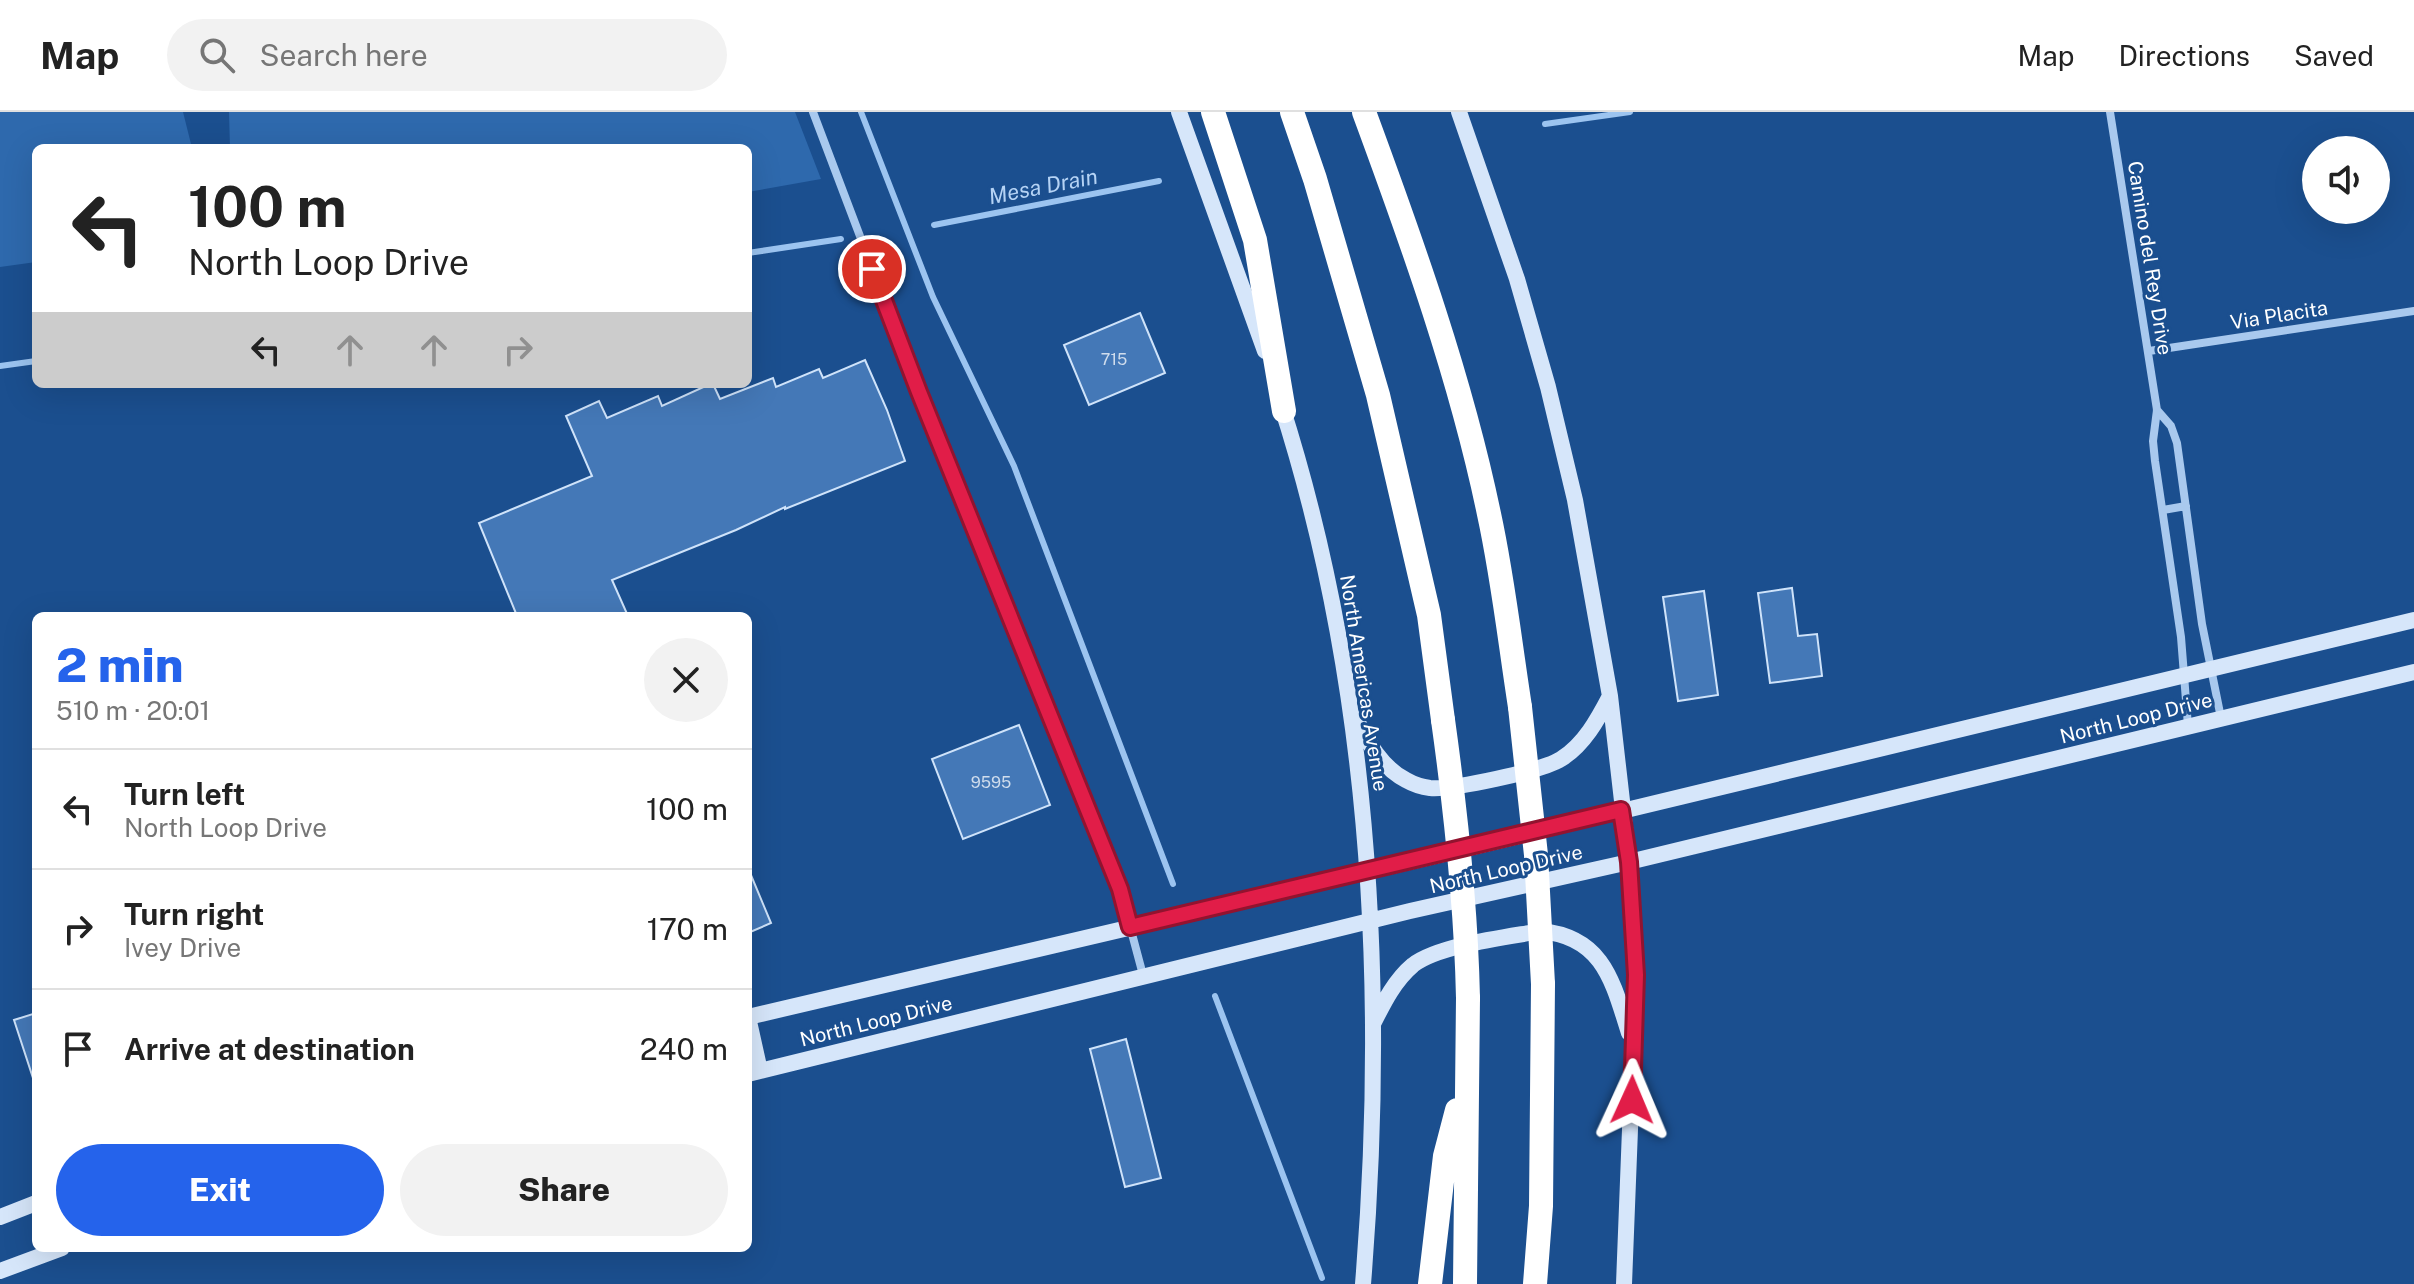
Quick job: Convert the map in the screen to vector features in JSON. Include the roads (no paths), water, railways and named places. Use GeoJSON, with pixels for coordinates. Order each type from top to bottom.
{"type":"FeatureCollection","features":[{"type":"Feature","properties":{"kind":"highway"},"geometry":{"type":"LineString","coordinates":[[1213,112],[1255,240],[1284,411]]}},
{"type":"Feature","properties":{"kind":"highway"},"geometry":{"type":"LineString","coordinates":[[1292,112],[1315,179],[1378,395],[1429,615],[1458,826],[1466,928],[1465,1284]]}},
{"type":"Feature","properties":{"kind":"highway"},"geometry":{"type":"LineString","coordinates":[[1364,112],[1403,220],[1461,402],[1489,515],[1520,707],[1536,855],[1543,984],[1541,1206],[1535,1284]]}},
{"type":"Feature","properties":{"kind":"highway"},"geometry":{"type":"LineString","coordinates":[[1430,1284],[1445,1156],[1466,1077]]}},
{"type":"Feature","properties":{"kind":"main road","name":"North Americas Avenue"},"geometry":{"type":"LineString","coordinates":[[1179,112],[1253,316],[1313,507],[1352,711],[1366,823],[1373,1026],[1363,1284]]}},
{"type":"Feature","properties":{"kind":"main road"},"geometry":{"type":"LineString","coordinates":[[1459,112],[1517,279],[1548,387],[1575,500],[1610,696],[1629,862],[1636,975],[1624,1284]]}},
{"type":"Feature","properties":{"kind":"main road","name":"North Loop Drive"},"geometry":{"type":"LineString","coordinates":[[752,1016],[2414,620]]}},
{"type":"Feature","properties":{"kind":"main road","name":"North Loop Drive"},"geometry":{"type":"LineString","coordinates":[[754,1072],[1143,975],[1629,862],[2414,672]]}},
{"type":"Feature","properties":{"kind":"main road"},"geometry":{"type":"LineString","coordinates":[[1352,711],[1375,752],[1393,772],[1406,780],[1433,788],[1542,768],[1561,759],[1578,745],[1610,696]]}},
{"type":"Feature","properties":{"kind":"main road"},"geometry":{"type":"LineString","coordinates":[[1373,1026],[1390,991],[1411,966],[1451,950],[1541,931],[1553,932],[1574,941],[1602,961],[1616,988],[1633,1045]]}},
{"type":"Feature","properties":{"kind":"main road"},"geometry":{"type":"LineString","coordinates":[[0,1217],[32,1205]]}},
{"type":"Feature","properties":{"kind":"main road"},"geometry":{"type":"LineString","coordinates":[[0,1271],[51,1252]]}},
{"type":"Feature","properties":{"kind":"street"},"geometry":{"type":"LineString","coordinates":[[813,112],[919,392],[1120,889],[1143,975]]}},
{"type":"Feature","properties":{"kind":"street","name":"Camino del Rey Drive"},"geometry":{"type":"LineString","coordinates":[[2110,112],[2157,410],[2153,441],[2181,637],[2188,726]]}},
{"type":"Feature","properties":{"kind":"street","name":"Via Placita"},"geometry":{"type":"LineString","coordinates":[[2149,351],[2414,311]]}},
{"type":"Feature","properties":{"kind":"street","name":"Camino del Rey Drive"},"geometry":{"type":"LineString","coordinates":[[2157,410],[2171,426],[2177,443],[2202,624],[2221,718]]}},
{"type":"Feature","properties":{"kind":"street"},"geometry":{"type":"LineString","coordinates":[[2163,510],[2186,506]]}},
{"type":"Feature","properties":{"kind":"waterway"},"geometry":{"type":"LineString","coordinates":[[861,112],[933,297],[1014,466],[1173,884]]}},
{"type":"Feature","properties":{"kind":"waterway","name":"Mesa Drain"},"geometry":{"type":"LineString","coordinates":[[1545,124],[1630,112]]}},
{"type":"Feature","properties":{"kind":"waterway","name":"Mesa Drain"},"geometry":{"type":"LineString","coordinates":[[934,225],[1159,181]]}},
{"type":"Feature","properties":{"kind":"waterway","name":"Mesa Drain"},"geometry":{"type":"LineString","coordinates":[[752,252],[841,239]]}},
{"type":"Feature","properties":{"kind":"waterway","name":"Mesa Drain"},"geometry":{"type":"LineString","coordinates":[[0,366],[32,362]]}},
{"type":"Feature","properties":{"kind":"waterway"},"geometry":{"type":"LineString","coordinates":[[1215,996],[1322,1278]]}}]}
